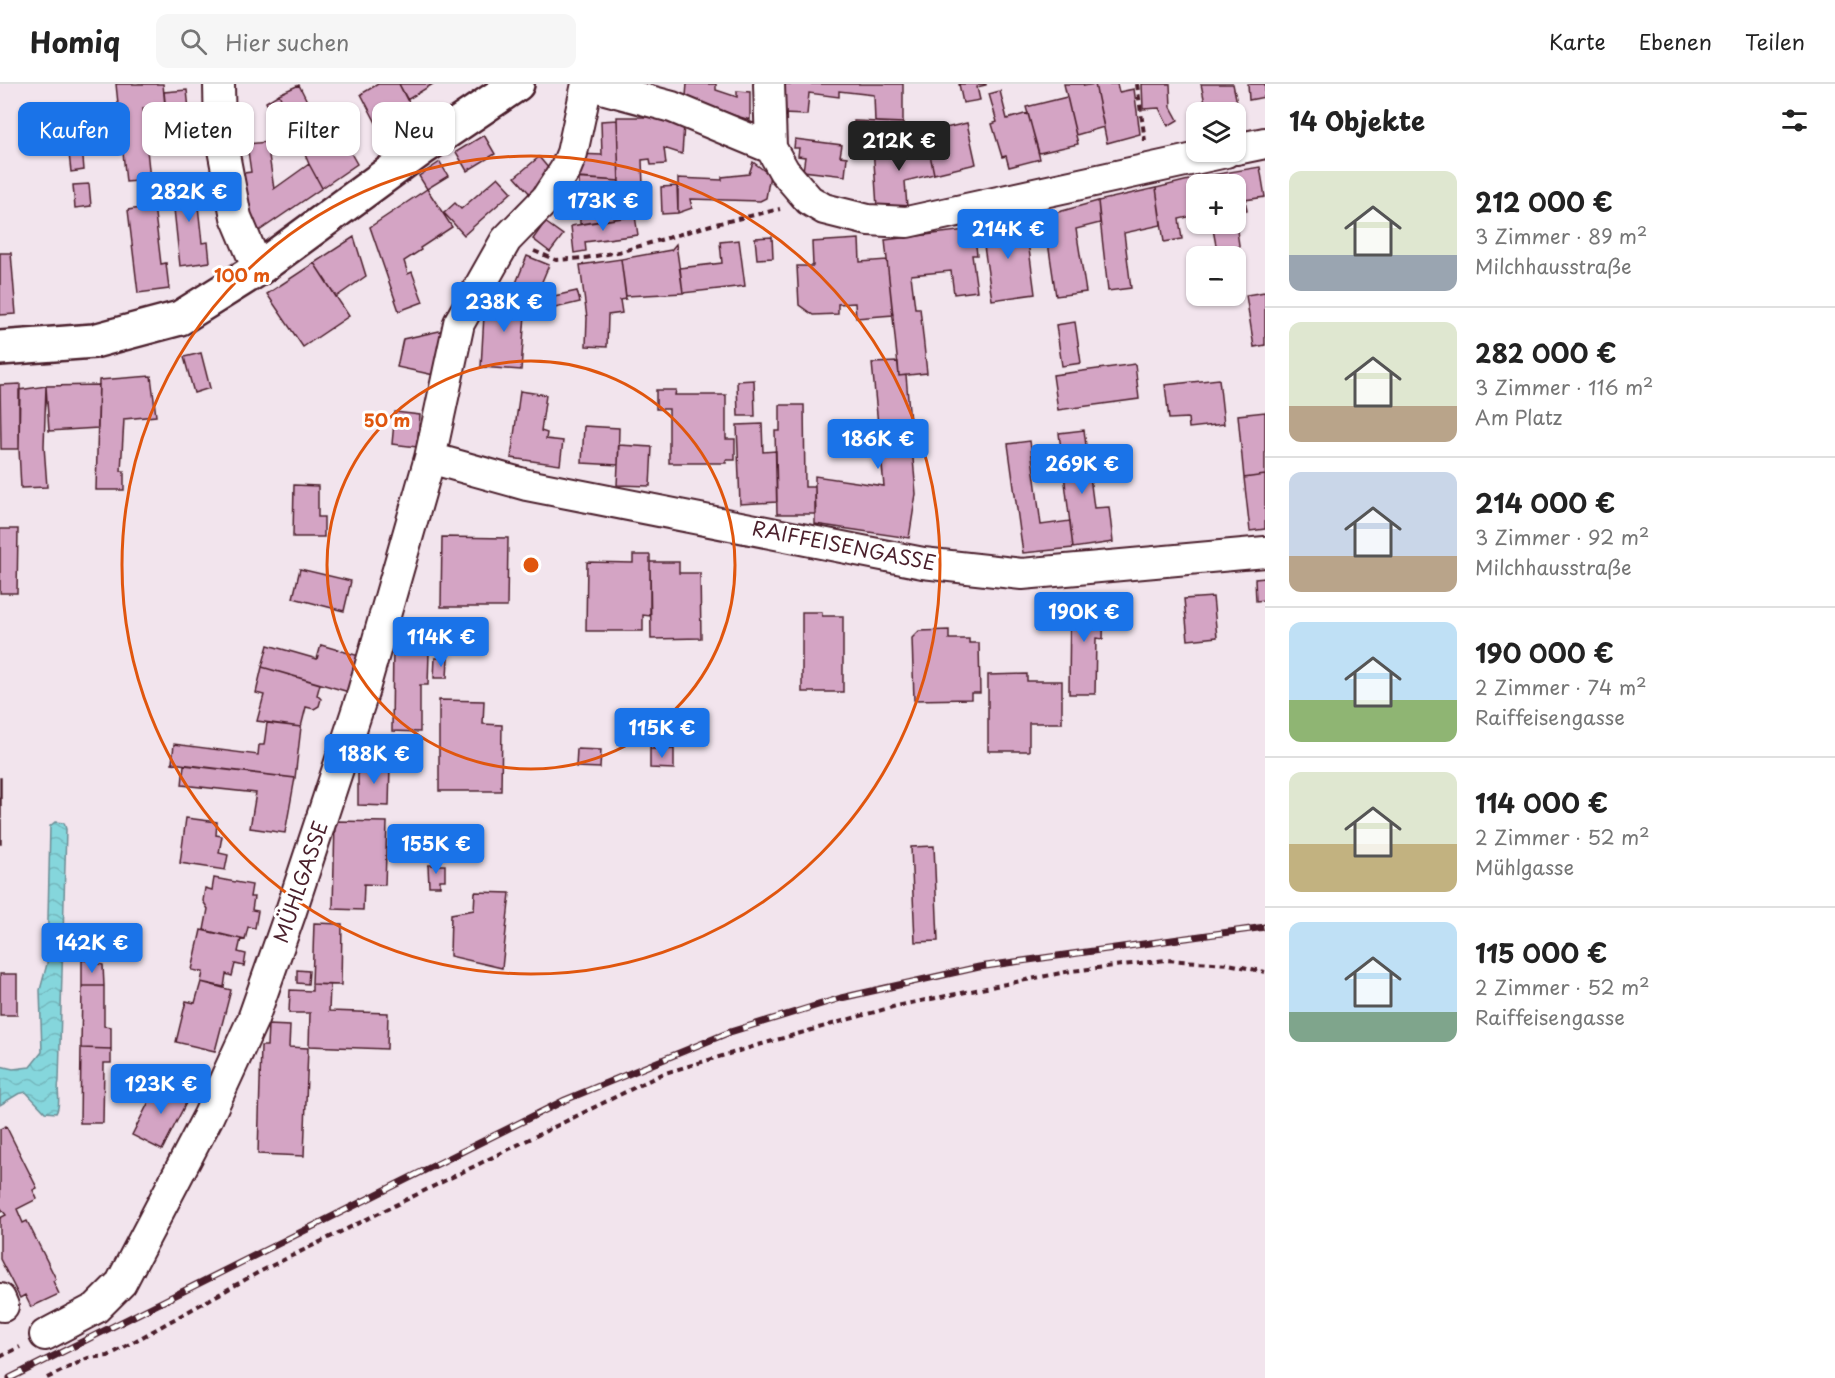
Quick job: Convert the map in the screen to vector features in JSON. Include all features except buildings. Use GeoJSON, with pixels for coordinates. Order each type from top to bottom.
{"type":"FeatureCollection","features":[{"type":"Feature","properties":{"kind":"main road"},"geometry":{"type":"LineString","coordinates":[[0,348],[94,340],[180,318],[258,268],[424,147],[517,84]]}},
{"type":"Feature","properties":{"kind":"street"},"geometry":{"type":"LineString","coordinates":[[219,84],[220,134],[236,217],[258,268]]}},
{"type":"Feature","properties":{"kind":"street"},"geometry":{"type":"LineString","coordinates":[[587,84],[673,95],[771,148]]}},
{"type":"Feature","properties":{"kind":"street","name":"MÜHLGASSE"},"geometry":{"type":"LineString","coordinates":[[45,1335],[96,1308],[120,1283],[208,1117],[253,1019],[361,699],[430,458],[459,323],[506,240],[546,199],[565,170],[572,153],[587,84]]}},
{"type":"Feature","properties":{"kind":"street"},"geometry":{"type":"LineString","coordinates":[[769,84],[771,148],[784,171],[809,200],[824,209],[868,220],[907,222],[1186,160]]}},
{"type":"Feature","properties":{"kind":"street"},"geometry":{"type":"LineString","coordinates":[[1246,147],[1265,143]]}},
{"type":"Feature","properties":{"kind":"street","name":"RAIFFEISENGASSE"},"geometry":{"type":"LineString","coordinates":[[430,458],[526,485],[923,563],[1022,574],[1265,552]]}},
{"type":"Feature","properties":{"kind":"path"},"geometry":{"type":"LineString","coordinates":[[1137,84],[1148,168]]}},
{"type":"Feature","properties":{"kind":"path"},"geometry":{"type":"LineString","coordinates":[[506,240],[556,260],[585,258],[623,251],[711,225],[809,200]]}},
{"type":"Feature","properties":{"kind":"path"},"geometry":{"type":"LineString","coordinates":[[47,1378],[88,1358],[108,1356],[259,1272],[662,1074],[896,1006],[1071,971],[1166,960],[1229,964],[1265,972]]}},
{"type":"Feature","properties":{"kind":"water"},"geometry":{"type":"Polygon","coordinates":[[[55,822],[64,823],[66,829],[59,1101],[56,1113],[45,1112],[26,1092],[0,1105],[0,1066],[13,1069],[30,1067],[42,1052],[40,990],[47,964],[50,826],[55,822]]]}},
{"type":"Feature","properties":{"kind":"railway"},"geometry":{"type":"LineString","coordinates":[[10,1378],[565,1100],[730,1032],[841,998],[979,967],[1265,927]]}}]}
